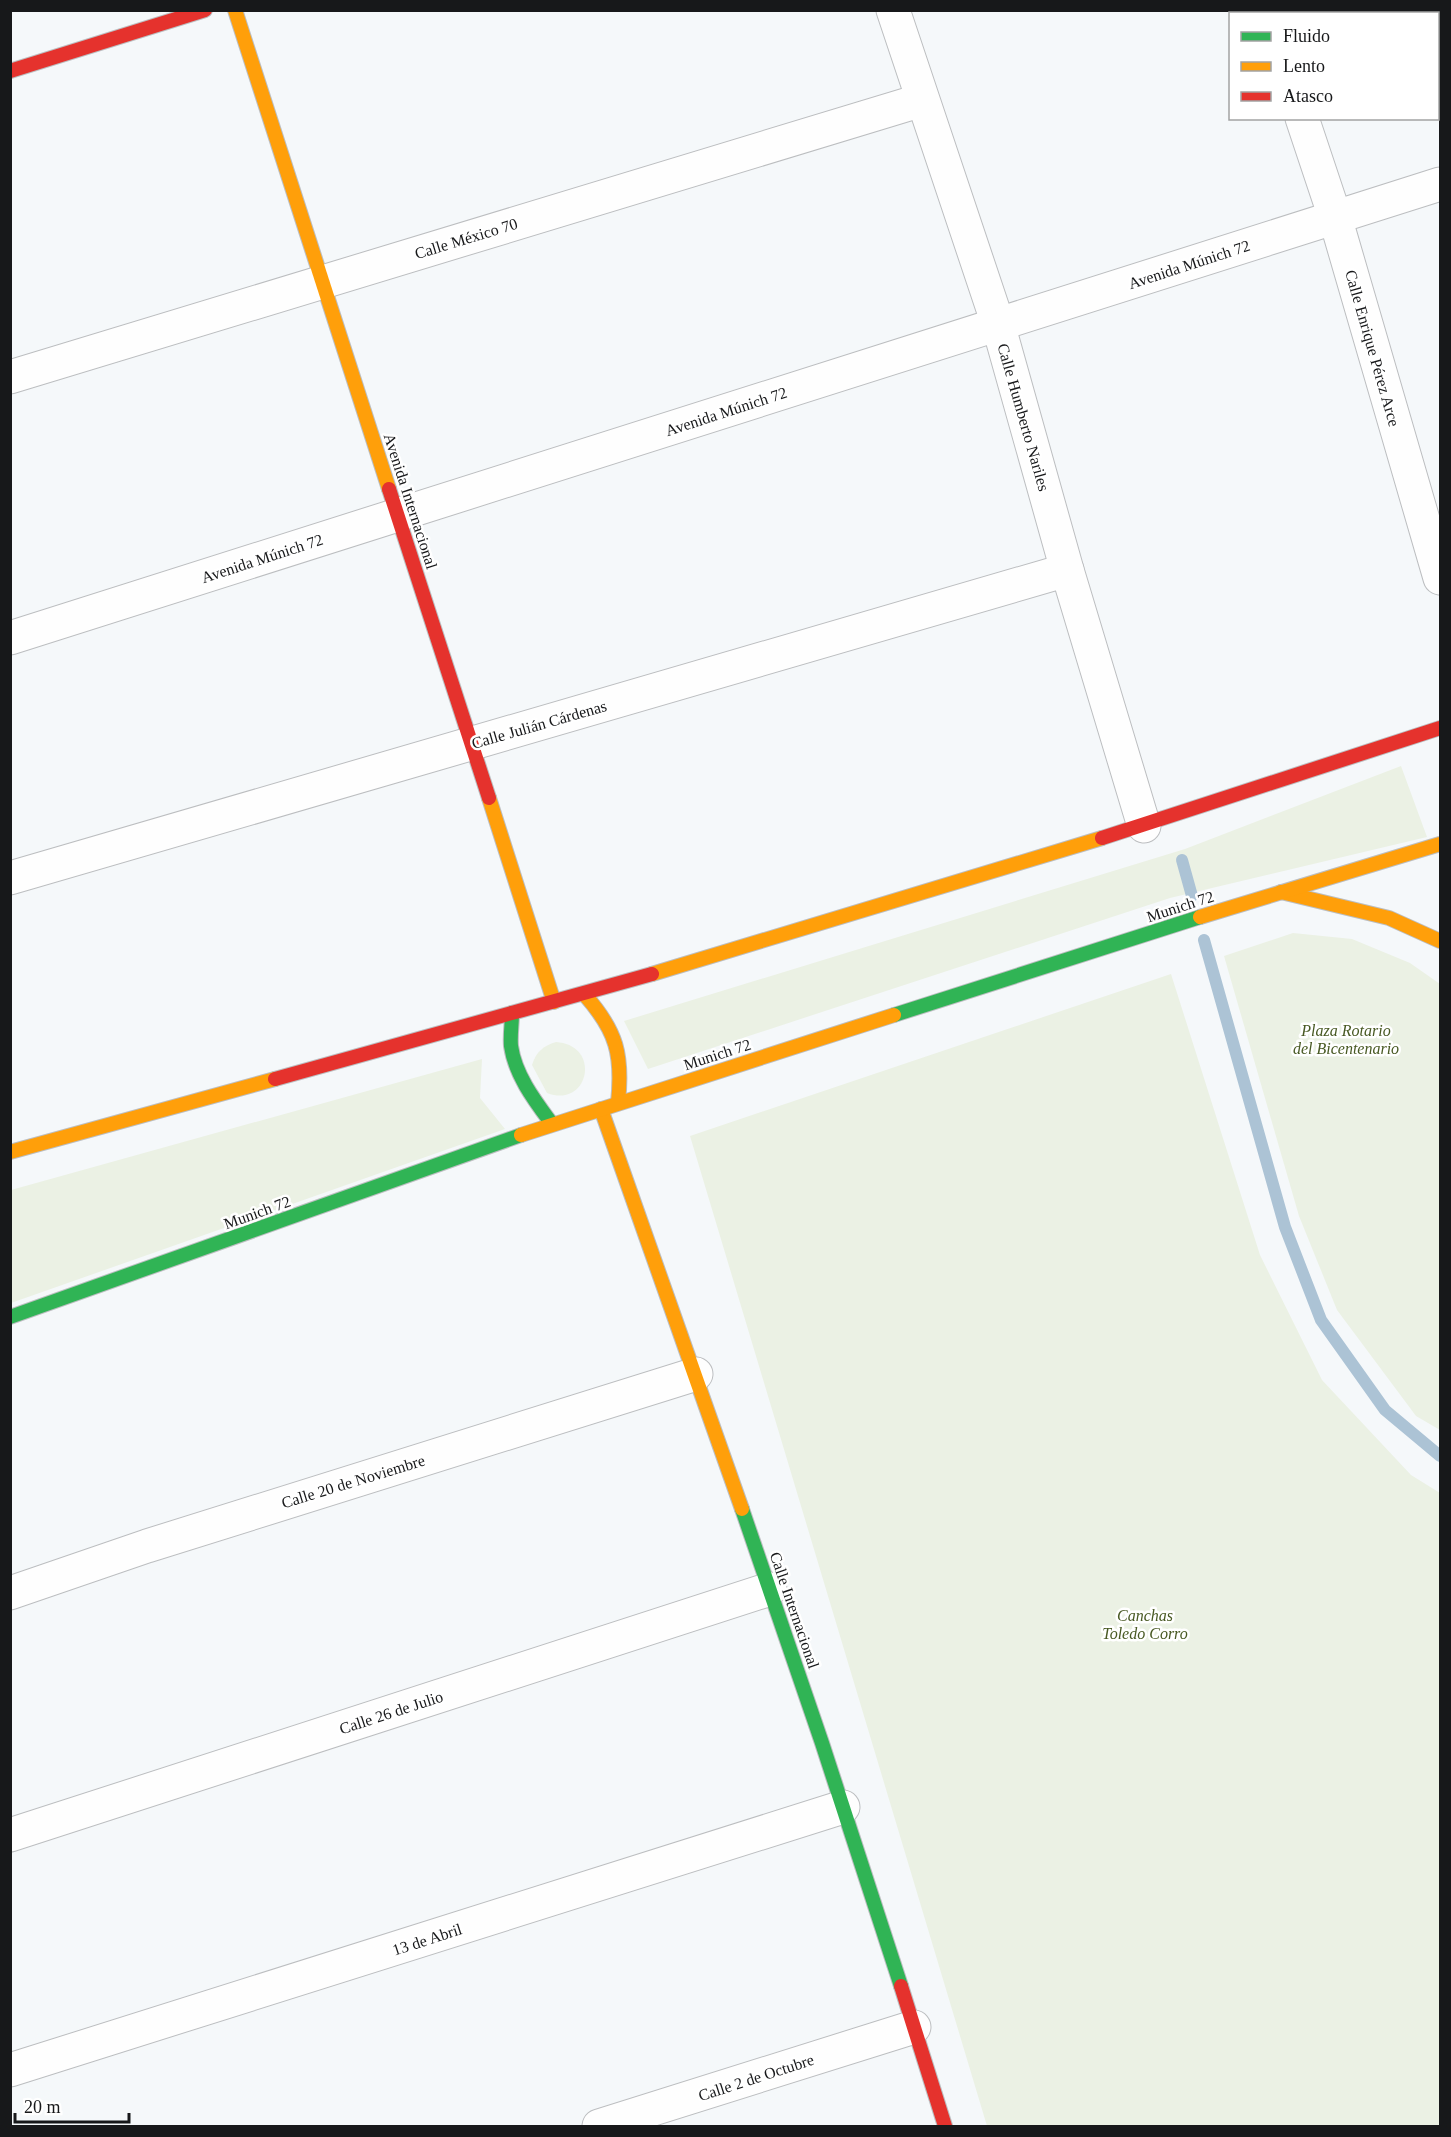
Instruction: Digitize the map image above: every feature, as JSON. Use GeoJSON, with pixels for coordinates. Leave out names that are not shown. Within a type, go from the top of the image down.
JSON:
{"type":"FeatureCollection","features":[{"type":"Feature","properties":{"kind":"main road"},"geometry":{"type":"LineString","coordinates":[[10,71],[205,10]]}},
{"type":"Feature","properties":{"kind":"main road","name":"Avenida Internacional"},"geometry":{"type":"LineString","coordinates":[[235,10],[554,1002]]}},
{"type":"Feature","properties":{"kind":"main road"},"geometry":{"type":"LineString","coordinates":[[10,1152],[584,994],[1144,826],[1440,728]]}},
{"type":"Feature","properties":{"kind":"main road","name":"Munich 72"},"geometry":{"type":"LineString","coordinates":[[10,1317],[552,1124],[1280,892],[1440,844]]}},
{"type":"Feature","properties":{"kind":"main road"},"geometry":{"type":"LineString","coordinates":[[1280,892],[1389,918],[1440,941]]}},
{"type":"Feature","properties":{"kind":"main road"},"geometry":{"type":"LineString","coordinates":[[584,994],[601,1012],[616,1044],[621,1070],[618,1103]]}},
{"type":"Feature","properties":{"kind":"main road"},"geometry":{"type":"LineString","coordinates":[[512,1013],[511,1046],[519,1071],[533,1098],[552,1124]]}},
{"type":"Feature","properties":{"kind":"main road","name":"Calle Internacional"},"geometry":{"type":"LineString","coordinates":[[601,1109],[770,1589],[945,2127]]}},
{"type":"Feature","properties":{"kind":"street","name":"Calle Humberto Nariles"},"geometry":{"type":"LineString","coordinates":[[893,10],[998,324],[1067,570],[1144,826]]}},
{"type":"Feature","properties":{"kind":"street","name":"Calle México 70"},"geometry":{"type":"LineString","coordinates":[[10,377],[922,100]]}},
{"type":"Feature","properties":{"kind":"street","name":"Calle Enrique Pérez Arce"},"geometry":{"type":"LineString","coordinates":[[1303,120],[1335,218],[1440,579]]}},
{"type":"Feature","properties":{"kind":"street","name":"Avenida Múnich 72"},"geometry":{"type":"LineString","coordinates":[[10,638],[1440,184]]}},
{"type":"Feature","properties":{"kind":"street","name":"Calle Julián Cárdenas"},"geometry":{"type":"LineString","coordinates":[[10,878],[1067,570]]}},
{"type":"Feature","properties":{"kind":"street","name":"Calle 20 de Noviembre"},"geometry":{"type":"LineString","coordinates":[[10,1593],[147,1546],[696,1374]]}},
{"type":"Feature","properties":{"kind":"street","name":"Calle 26 de Julio"},"geometry":{"type":"LineString","coordinates":[[10,1835],[770,1589]]}},
{"type":"Feature","properties":{"kind":"street","name":"13 de Abril"},"geometry":{"type":"LineString","coordinates":[[10,2070],[843,1808]]}},
{"type":"Feature","properties":{"kind":"street","name":"Calle 2 de Octubre"},"geometry":{"type":"LineString","coordinates":[[599,2127],[914,2027]]}},
{"type":"Feature","properties":{"kind":"green space"},"geometry":{"type":"Polygon","coordinates":[[[1401,766],[1427,837],[1170,898],[648,1069],[624,1021],[1185,849],[1401,766]]]}},
{"type":"Feature","properties":{"kind":"green space","name":"Plaza Rotario del Bicentenario"},"geometry":{"type":"Polygon","coordinates":[[[1293,933],[1352,939],[1410,963],[1440,984],[1440,1430],[1416,1416],[1337,1310],[1299,1216],[1224,956],[1293,933]]]}},
{"type":"Feature","properties":{"kind":"green space","name":"Canchas Toledo Corro"},"geometry":{"type":"Polygon","coordinates":[[[1171,974],[1260,1255],[1322,1380],[1411,1475],[1440,1493],[1440,2126],[987,2126],[690,1136],[1171,974]]]}},
{"type":"Feature","properties":{"kind":"green space"},"geometry":{"type":"Polygon","coordinates":[[[556,1042],[571,1046],[580,1053],[584,1064],[584,1075],[580,1085],[573,1092],[561,1096],[547,1093],[532,1065],[541,1050],[556,1042]]]}},
{"type":"Feature","properties":{"kind":"green space"},"geometry":{"type":"Polygon","coordinates":[[[482,1059],[480,1098],[505,1129],[11,1303],[11,1190],[482,1059]]]}},
{"type":"Feature","properties":{"kind":"waterway"},"geometry":{"type":"LineString","coordinates":[[1182,860],[1192,896]]}},
{"type":"Feature","properties":{"kind":"waterway"},"geometry":{"type":"LineString","coordinates":[[1204,940],[1285,1227],[1321,1320],[1385,1410],[1440,1456]]}},
{"type":"Feature","properties":{"kind":"traffic: fast"},"geometry":{"type":"LineString","coordinates":[[894,1015],[1200,917]]}},
{"type":"Feature","properties":{"kind":"traffic: fast"},"geometry":{"type":"LineString","coordinates":[[512,1013],[513,1057],[527,1087],[552,1124]]}},
{"type":"Feature","properties":{"kind":"traffic: fast"},"geometry":{"type":"LineString","coordinates":[[10,1317],[521,1135]]}},
{"type":"Feature","properties":{"kind":"traffic: fast"},"geometry":{"type":"LineString","coordinates":[[742,1509],[822,1743],[901,1986]]}},
{"type":"Feature","properties":{"kind":"traffic: slow"},"geometry":{"type":"LineString","coordinates":[[235,10],[389,489]]}},
{"type":"Feature","properties":{"kind":"traffic: slow"},"geometry":{"type":"LineString","coordinates":[[489,798],[554,1002]]}},
{"type":"Feature","properties":{"kind":"traffic: slow"},"geometry":{"type":"LineString","coordinates":[[652,974],[1102,838]]}},
{"type":"Feature","properties":{"kind":"traffic: slow"},"geometry":{"type":"LineString","coordinates":[[1200,917],[1440,844]]}},
{"type":"Feature","properties":{"kind":"traffic: slow"},"geometry":{"type":"LineString","coordinates":[[1281,892],[1389,918],[1440,941]]}},
{"type":"Feature","properties":{"kind":"traffic: slow"},"geometry":{"type":"LineString","coordinates":[[584,994],[604,1020],[615,1044],[619,1071],[618,1103]]}},
{"type":"Feature","properties":{"kind":"traffic: slow"},"geometry":{"type":"LineString","coordinates":[[521,1135],[894,1015]]}},
{"type":"Feature","properties":{"kind":"traffic: slow"},"geometry":{"type":"LineString","coordinates":[[10,1152],[275,1079]]}},
{"type":"Feature","properties":{"kind":"traffic: slow"},"geometry":{"type":"LineString","coordinates":[[601,1109],[742,1509]]}},
{"type":"Feature","properties":{"kind":"traffic: jam"},"geometry":{"type":"LineString","coordinates":[[10,71],[205,10]]}},
{"type":"Feature","properties":{"kind":"traffic: jam"},"geometry":{"type":"LineString","coordinates":[[389,489],[489,798]]}},
{"type":"Feature","properties":{"kind":"traffic: jam"},"geometry":{"type":"LineString","coordinates":[[1102,838],[1440,728]]}},
{"type":"Feature","properties":{"kind":"traffic: jam"},"geometry":{"type":"LineString","coordinates":[[275,1079],[652,974]]}},
{"type":"Feature","properties":{"kind":"traffic: jam"},"geometry":{"type":"LineString","coordinates":[[901,1986],[945,2126]]}}]}
